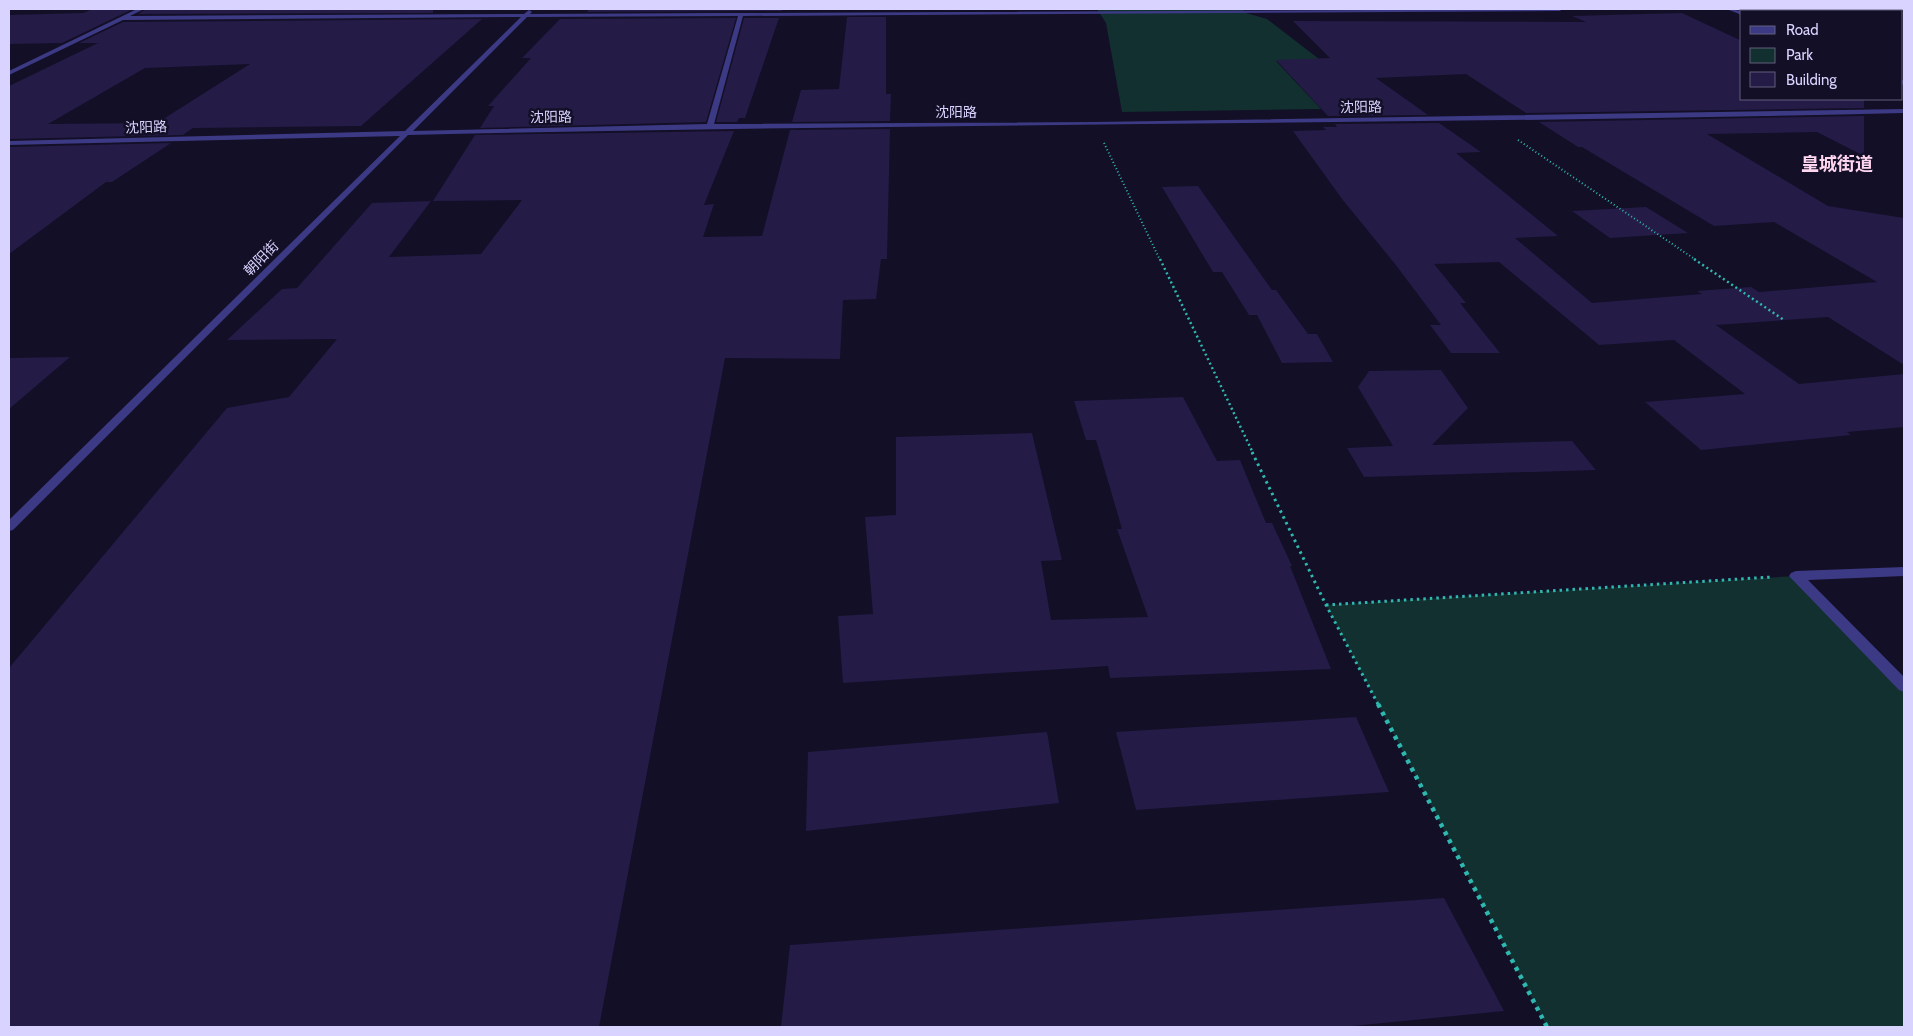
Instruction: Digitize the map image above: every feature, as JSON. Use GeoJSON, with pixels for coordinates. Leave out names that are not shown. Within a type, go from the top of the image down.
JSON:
{"type":"FeatureCollection","features":[{"type":"Feature","properties":{"kind":"street"},"geometry":{"type":"LineString","coordinates":[[9,73],[141,9]]}},
{"type":"Feature","properties":{"kind":"street"},"geometry":{"type":"LineString","coordinates":[[121,18],[529,12],[741,14],[1560,9]]}},
{"type":"Feature","properties":{"kind":"street","name":"朝阳街"},"geometry":{"type":"LineString","coordinates":[[9,528],[529,12]]}},
{"type":"Feature","properties":{"kind":"street"},"geometry":{"type":"LineString","coordinates":[[710,126],[741,14]]}},
{"type":"Feature","properties":{"kind":"street","name":"沈阳路"},"geometry":{"type":"LineString","coordinates":[[9,143],[710,126],[1095,124],[1904,111]]}},
{"type":"Feature","properties":{"kind":"street"},"geometry":{"type":"LineString","coordinates":[[1796,576],[1904,571]]}},
{"type":"Feature","properties":{"kind":"street"},"geometry":{"type":"LineString","coordinates":[[1796,576],[1904,686]]}},
{"type":"Feature","properties":{"kind":"path"},"geometry":{"type":"LineString","coordinates":[[1485,117],[1784,320]]}},
{"type":"Feature","properties":{"kind":"path"},"geometry":{"type":"LineString","coordinates":[[1095,124],[1326,605],[1546,1027]]}},
{"type":"Feature","properties":{"kind":"path"},"geometry":{"type":"LineString","coordinates":[[1326,605],[1796,576]]}},
{"type":"Feature","properties":{"kind":"green space"},"geometry":{"type":"Polygon","coordinates":[[[1097,9],[1242,9],[1246,13],[1267,19],[1319,59],[1276,61],[1321,109],[1122,112],[1106,23],[1097,9]]]}},
{"type":"Feature","properties":{"kind":"green space"},"geometry":{"type":"Polygon","coordinates":[[[1796,576],[1904,686],[1904,1027],[1547,1027],[1326,605],[1796,576]]]}},
{"type":"Feature","properties":{"kind":"building"},"geometry":{"type":"Polygon","coordinates":[[[93,9],[133,9],[62,43],[9,44],[9,15],[83,13],[93,9]]]}},
{"type":"Feature","properties":{"kind":"building"},"geometry":{"type":"Polygon","coordinates":[[[146,9],[433,9],[433,13],[138,14],[146,9]]]}},
{"type":"Feature","properties":{"kind":"building"},"geometry":{"type":"Polygon","coordinates":[[[589,9],[782,9],[782,11],[587,12],[589,9]]]}},
{"type":"Feature","properties":{"kind":"building"},"geometry":{"type":"Polygon","coordinates":[[[1682,13],[1740,40],[1740,100],[1864,100],[1864,108],[1526,113],[1466,74],[1376,78],[1428,115],[1328,116],[1276,60],[1330,58],[1293,21],[1586,22],[1572,16],[1682,13]]]}},
{"type":"Feature","properties":{"kind":"building"},"geometry":{"type":"Polygon","coordinates":[[[847,17],[886,17],[886,94],[891,94],[890,121],[792,122],[801,90],[839,89],[847,17]]]}},
{"type":"Feature","properties":{"kind":"building"},"geometry":{"type":"Polygon","coordinates":[[[736,18],[706,122],[480,128],[494,106],[488,106],[531,58],[522,58],[560,19],[736,18]]]}},
{"type":"Feature","properties":{"kind":"building"},"geometry":{"type":"Polygon","coordinates":[[[744,18],[779,18],[745,118],[739,118],[737,122],[716,122],[744,18]]]}},
{"type":"Feature","properties":{"kind":"building"},"geometry":{"type":"Polygon","coordinates":[[[482,19],[361,126],[193,128],[183,135],[9,139],[9,86],[98,43],[79,43],[123,22],[482,19]],[[250,64],[145,68],[48,124],[157,123],[250,64]]]}},
{"type":"Feature","properties":{"kind":"building"},"geometry":{"type":"Polygon","coordinates":[[[1864,116],[1864,156],[1817,132],[1707,134],[1828,206],[1904,218],[1904,365],[1828,317],[1716,325],[1799,384],[1904,374],[1904,427],[1847,432],[1851,435],[1701,450],[1645,402],[1745,394],[1674,340],[1599,345],[1499,262],[1434,264],[1466,303],[1460,303],[1500,353],[1451,353],[1430,325],[1441,325],[1395,264],[1342,199],[1293,131],[1326,130],[1323,127],[1337,127],[1335,124],[1439,123],[1481,152],[1456,153],[1558,236],[1515,238],[1592,303],[1702,294],[1697,291],[1751,287],[1759,292],[1877,282],[1774,222],[1714,226],[1582,147],[1578,147],[1539,122],[1864,116]]]}},
{"type":"Feature","properties":{"kind":"building"},"geometry":{"type":"Polygon","coordinates":[[[890,129],[887,259],[881,259],[876,299],[843,300],[840,359],[725,358],[599,1027],[9,1027],[9,668],[227,408],[289,397],[337,339],[227,340],[282,289],[297,288],[372,203],[431,201],[389,257],[481,254],[522,200],[433,201],[475,135],[734,131],[704,205],[714,204],[703,237],[762,236],[790,130],[890,129]]]}},
{"type":"Feature","properties":{"kind":"building"},"geometry":{"type":"Polygon","coordinates":[[[171,143],[112,182],[106,182],[9,254],[9,147],[171,143]]]}},
{"type":"Feature","properties":{"kind":"building"},"geometry":{"type":"Polygon","coordinates":[[[1198,186],[1272,290],[1276,290],[1308,334],[1317,334],[1333,362],[1282,363],[1257,315],[1249,315],[1222,272],[1213,272],[1162,187],[1198,186]]]}},
{"type":"Feature","properties":{"kind":"building"},"geometry":{"type":"Polygon","coordinates":[[[1646,207],[1688,233],[1610,238],[1572,211],[1646,207]]]}},
{"type":"Feature","properties":{"kind":"building"},"geometry":{"type":"Polygon","coordinates":[[[70,357],[9,409],[9,358],[70,357]]]}},
{"type":"Feature","properties":{"kind":"building"},"geometry":{"type":"Polygon","coordinates":[[[1441,370],[1468,408],[1432,445],[1572,441],[1596,470],[1364,477],[1347,448],[1393,446],[1358,387],[1369,371],[1441,370]]]}},
{"type":"Feature","properties":{"kind":"building"},"geometry":{"type":"Polygon","coordinates":[[[1183,397],[1217,461],[1240,460],[1266,523],[1272,523],[1292,566],[1290,566],[1331,669],[1110,678],[1108,666],[843,683],[838,616],[873,614],[865,517],[896,515],[896,437],[1032,433],[1062,560],[1041,561],[1051,620],[1148,617],[1117,529],[1122,529],[1096,440],[1086,440],[1074,401],[1183,397]]]}},
{"type":"Feature","properties":{"kind":"building"},"geometry":{"type":"Polygon","coordinates":[[[1356,717],[1389,792],[1136,810],[1116,732],[1356,717]]]}},
{"type":"Feature","properties":{"kind":"building"},"geometry":{"type":"Polygon","coordinates":[[[1047,732],[1059,803],[806,831],[808,752],[1047,732]]]}},
{"type":"Feature","properties":{"kind":"building"},"geometry":{"type":"Polygon","coordinates":[[[1444,898],[1504,1011],[1343,1027],[781,1027],[790,945],[1444,898]]]}},
{"type":"Feature","properties":{"kind":"district","name":"皇城街道"},"geometry":{"type":"Point","coordinates":[1837,164]}}]}
